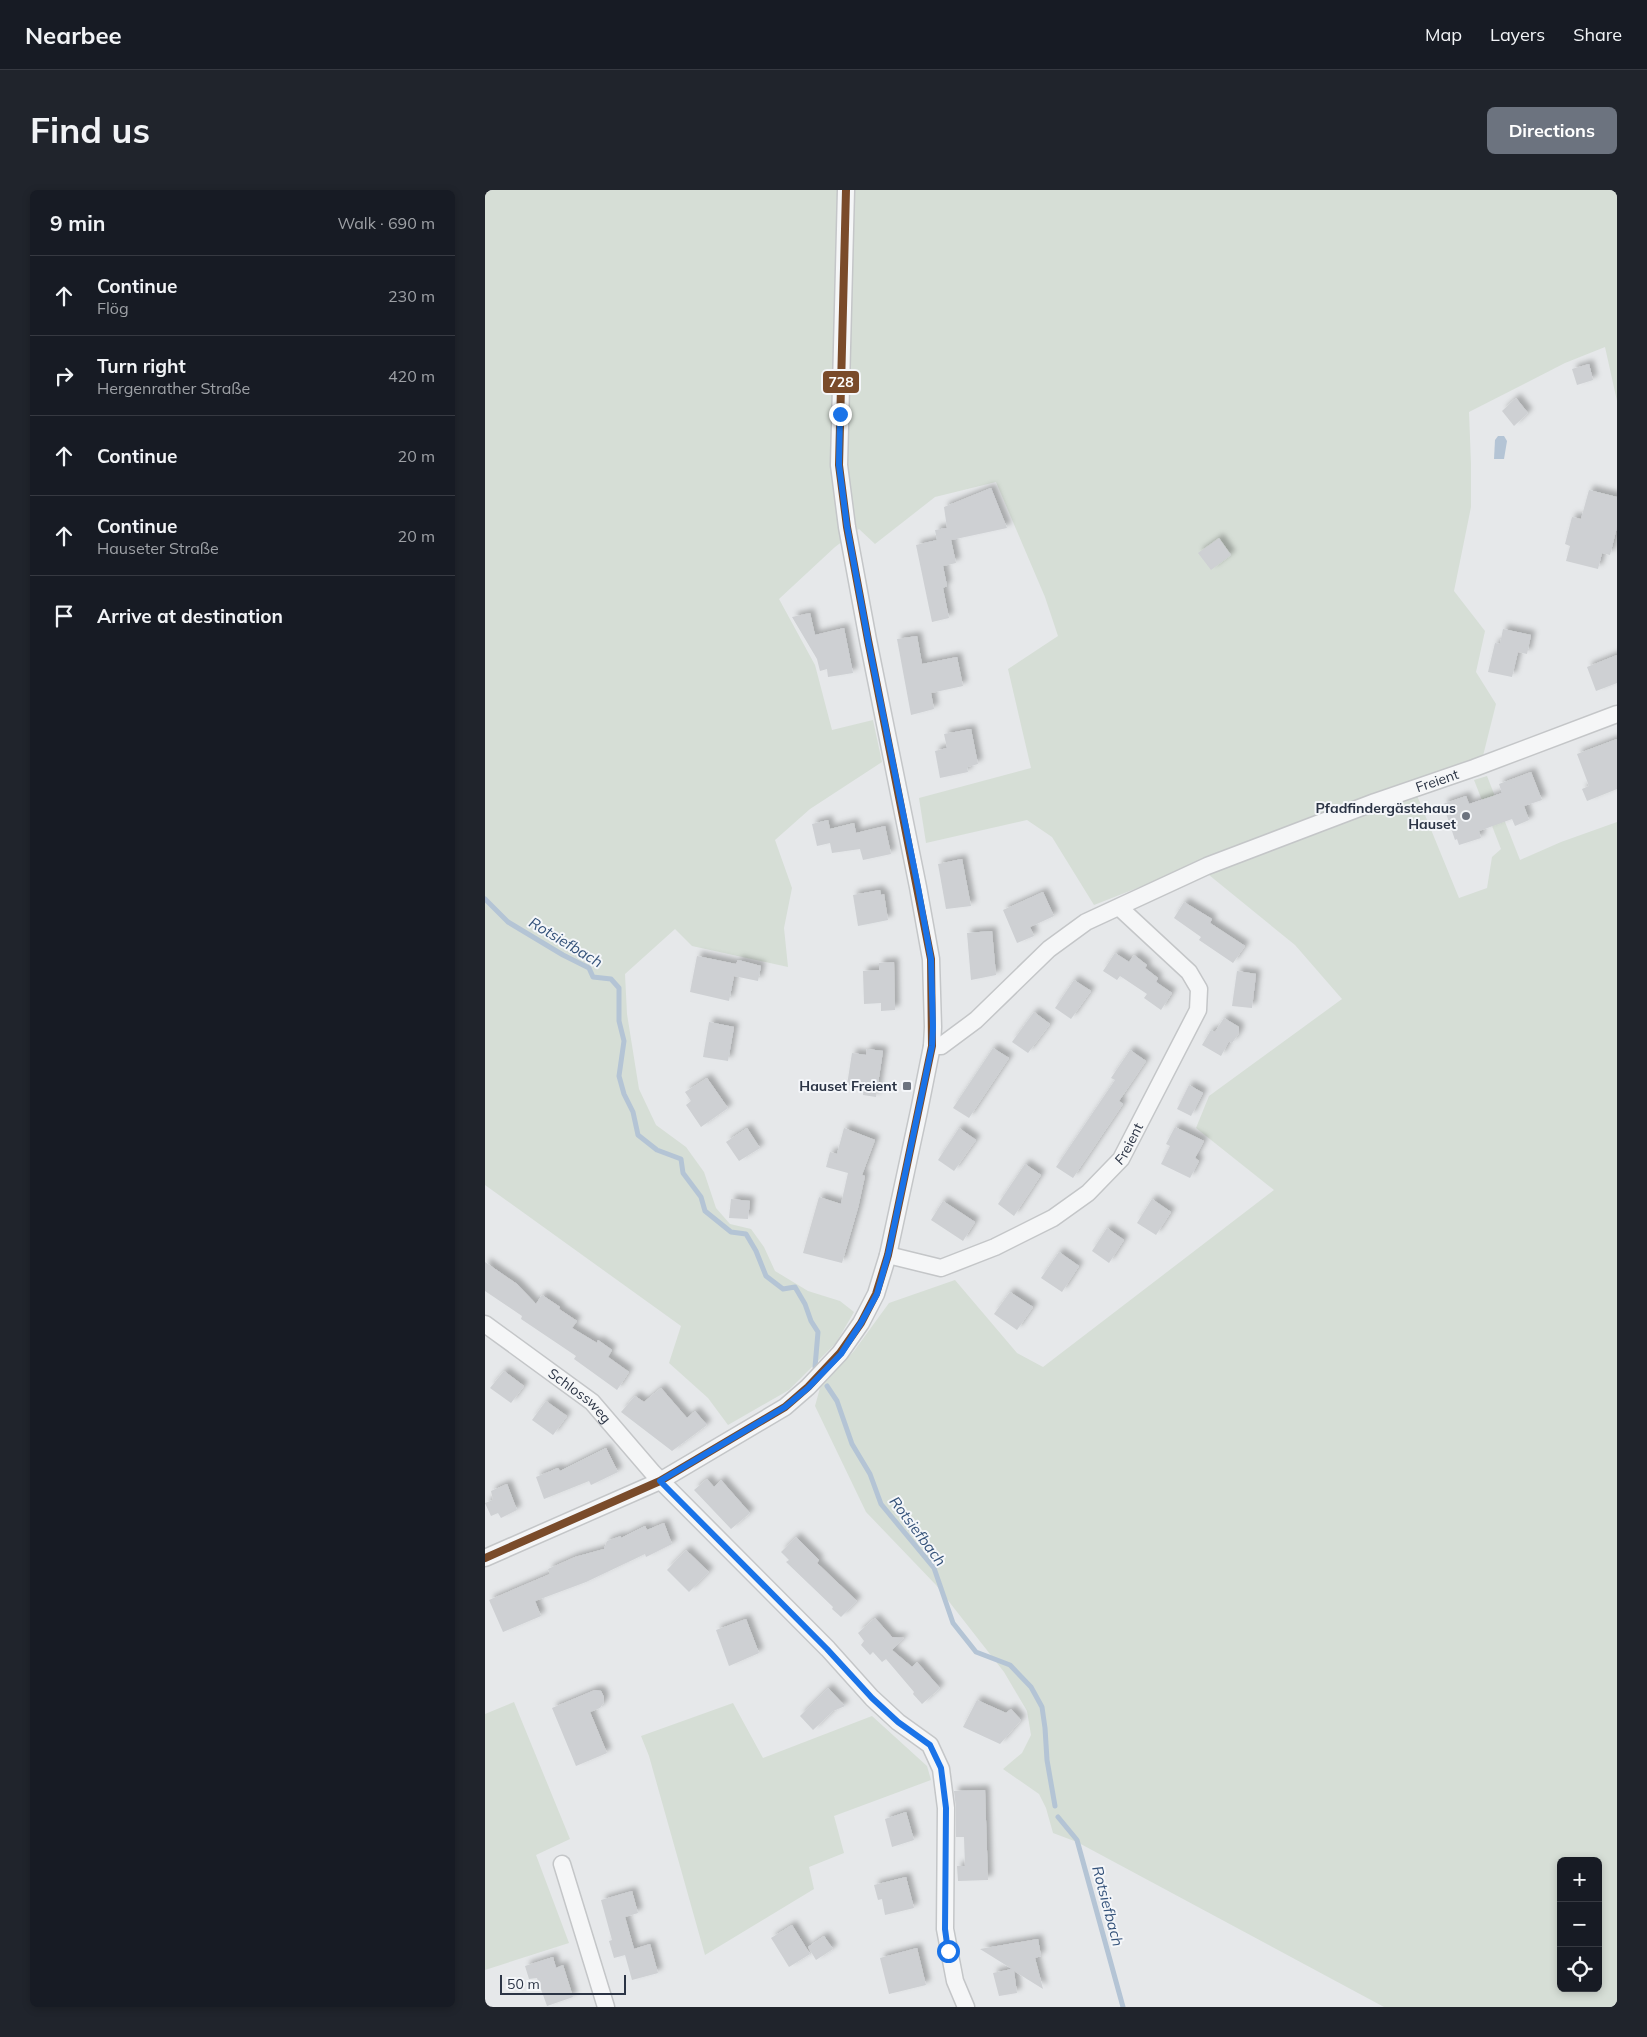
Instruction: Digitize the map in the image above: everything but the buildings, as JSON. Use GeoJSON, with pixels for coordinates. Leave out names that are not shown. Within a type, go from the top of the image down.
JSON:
{"type":"FeatureCollection","features":[{"type":"Feature","properties":{"kind":"street"},"geometry":{"type":"LineString","coordinates":[[485,1558],[660,1481],[785,1407],[808,1388],[841,1354],[877,1294],[888,1255],[932,1046],[931,959],[869,645],[847,526],[839,465],[846,190]]}},
{"type":"Feature","properties":{"kind":"street","name":"Freient"},"geometry":{"type":"LineString","coordinates":[[932,1046],[941,1046],[976,1020],[1049,949],[1086,922],[1120,908],[1207,866],[1375,802],[1483,765],[1617,714]]}},
{"type":"Feature","properties":{"kind":"street","name":"Freient"},"geometry":{"type":"LineString","coordinates":[[888,1255],[941,1268],[995,1247],[1053,1218],[1088,1193],[1121,1158],[1198,1010],[1199,989],[1189,972],[1120,908]]}},
{"type":"Feature","properties":{"kind":"street","name":"Schlossweg"},"geometry":{"type":"LineString","coordinates":[[485,1324],[592,1402],[660,1481],[827,1649],[872,1698],[898,1722],[930,1745],[941,1768],[946,1808],[945,1929],[955,1981],[966,2007]]}},
{"type":"Feature","properties":{"kind":"street"},"geometry":{"type":"LineString","coordinates":[[562,1864],[606,2007]]}},
{"type":"Feature","properties":{"kind":"shaded area"},"geometry":{"type":"Polygon","coordinates":[[[485,190],[1617,190],[1617,401],[1605,347],[1565,363],[1469,412],[1471,507],[1454,591],[1485,631],[1476,672],[1496,704],[1482,760],[1196,865],[1094,905],[1052,837],[1027,820],[926,843],[919,798],[1031,768],[1008,669],[1058,636],[1045,597],[996,482],[935,497],[875,544],[859,529],[835,547],[779,599],[815,665],[832,730],[873,720],[882,762],[810,809],[775,840],[792,888],[784,928],[788,967],[692,946],[675,929],[625,974],[627,1014],[639,1089],[656,1125],[686,1147],[704,1172],[716,1208],[730,1224],[751,1229],[764,1247],[775,1271],[808,1291],[840,1301],[854,1312],[836,1343],[789,1390],[728,1425],[708,1398],[669,1363],[681,1326],[485,1185],[485,190]]]}},
{"type":"Feature","properties":{"kind":"shaded area"},"geometry":{"type":"Polygon","coordinates":[[[1487,776],[1520,860],[1561,842],[1617,822],[1617,2007],[1384,2007],[1077,1842],[1053,1833],[1046,1808],[1039,1794],[1003,1769],[1022,1753],[1031,1735],[1027,1711],[1004,1672],[936,1585],[866,1512],[815,1406],[820,1388],[854,1351],[889,1303],[955,1280],[1017,1353],[1043,1367],[1274,1190],[1196,1128],[1209,1096],[1342,999],[1295,945],[1209,875],[1416,793],[1459,898],[1487,888],[1492,857],[1501,849],[1474,780],[1487,776]]]}},
{"type":"Feature","properties":{"kind":"shaded area"},"geometry":{"type":"Polygon","coordinates":[[[514,1702],[570,1839],[536,1855],[569,1943],[485,1970],[485,1714],[514,1702]]]}},
{"type":"Feature","properties":{"kind":"shaded area"},"geometry":{"type":"Polygon","coordinates":[[[733,1703],[763,1758],[872,1716],[927,1766],[931,1780],[834,1816],[844,1853],[809,1867],[814,1889],[705,1955],[649,1756],[641,1736],[733,1703]]]}},
{"type":"Feature","properties":{"kind":"water"},"geometry":{"type":"Polygon","coordinates":[[[1498,436],[1504,436],[1507,441],[1504,459],[1494,459],[1495,440],[1498,436]]]}},
{"type":"Feature","properties":{"kind":"waterway","name":"Rotsiefbach"},"geometry":{"type":"LineString","coordinates":[[485,899],[508,922],[563,955],[589,968],[593,977],[611,979],[619,988],[619,1021],[624,1041],[619,1076],[624,1094],[633,1112],[638,1135],[657,1150],[681,1159],[683,1173],[701,1197],[705,1211],[731,1232],[746,1234],[756,1251],[766,1276],[783,1289],[795,1287],[818,1332],[815,1367]]}},
{"type":"Feature","properties":{"kind":"waterway","name":"Rotsiefbach"},"geometry":{"type":"LineString","coordinates":[[827,1386],[837,1401],[852,1444],[870,1474],[881,1504],[934,1568],[953,1623],[976,1652],[1010,1665],[1031,1687],[1042,1707],[1047,1760],[1055,1806]]}},
{"type":"Feature","properties":{"kind":"waterway","name":"Rotsiefbach"},"geometry":{"type":"LineString","coordinates":[[1058,1817],[1077,1840],[1123,2007]]}},
{"type":"Feature","properties":{"kind":"transit line","name":"728"},"geometry":{"type":"LineString","coordinates":[[485,1558],[660,1481],[785,1407],[808,1387],[840,1353],[861,1323],[876,1294],[888,1255],[932,1046],[931,959],[868,640],[847,527],[839,465],[846,190]]}},
{"type":"Feature","properties":{"kind":"place","name":"Pfadfindergästehaus Hauset"},"geometry":{"type":"Point","coordinates":[1466,816]}},
{"type":"Feature","properties":{"kind":"place","name":"Hauset Freient"},"geometry":{"type":"Point","coordinates":[907,1086]}},
{"type":"Feature","properties":{"kind":"route"},"geometry":{"type":"LineString","coordinates":[[840,414],[839,465],[847,526],[931,959],[932,1046],[888,1255],[877,1294],[861,1323],[841,1354],[808,1388],[785,1407],[660,1481],[827,1649],[872,1698],[898,1722],[930,1745],[941,1768],[946,1808],[945,1929],[948,1951]]}}]}
